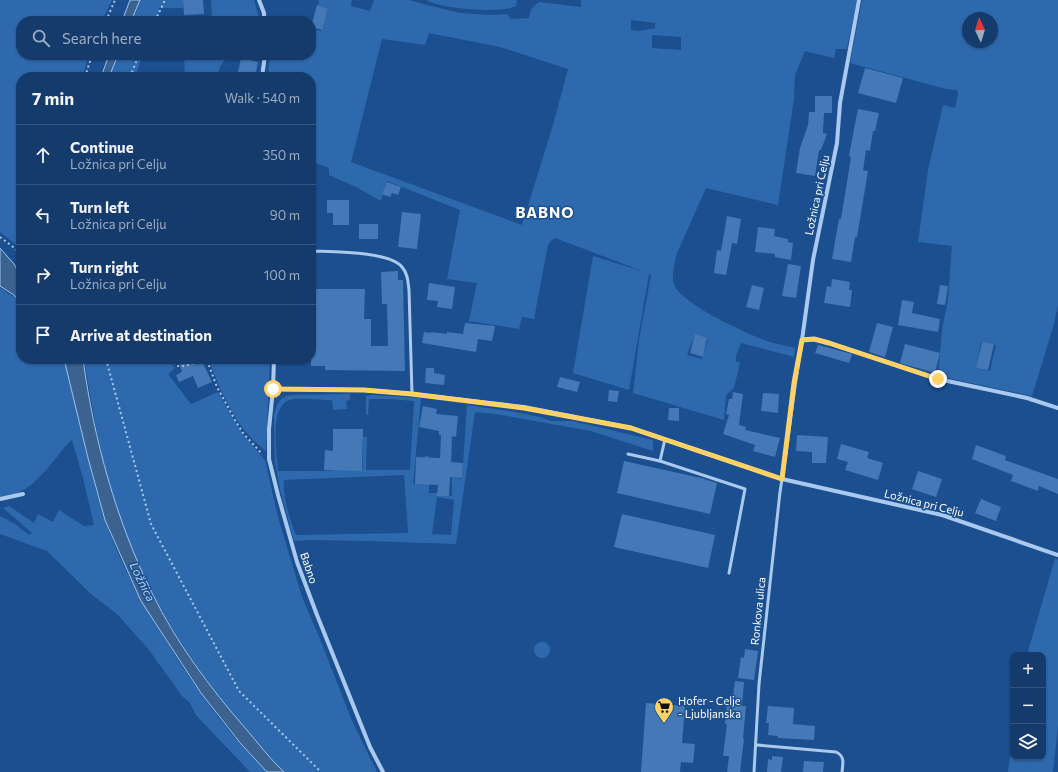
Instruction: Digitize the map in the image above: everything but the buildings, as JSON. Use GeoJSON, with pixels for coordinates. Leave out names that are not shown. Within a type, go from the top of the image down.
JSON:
{"type":"FeatureCollection","features":[{"type":"Feature","properties":{"kind":"street"},"geometry":{"type":"LineString","coordinates":[[259,0],[264,16]]}},
{"type":"Feature","properties":{"kind":"street","name":"Ložnica pri Celju"},"geometry":{"type":"LineString","coordinates":[[782,479],[794,383],[802,340],[813,260],[837,143],[840,103],[859,0]]}},
{"type":"Feature","properties":{"kind":"street"},"geometry":{"type":"LineString","coordinates":[[263,72],[264,60]]}},
{"type":"Feature","properties":{"kind":"street"},"geometry":{"type":"LineString","coordinates":[[802,340],[814,339],[938,379],[1027,398],[1058,408]]}},
{"type":"Feature","properties":{"kind":"street","name":"Babno"},"geometry":{"type":"LineString","coordinates":[[274,364],[269,459],[278,494],[299,569],[370,747],[383,772]]}},
{"type":"Feature","properties":{"kind":"street","name":"Ložnica pri Celju"},"geometry":{"type":"LineString","coordinates":[[273,389],[364,390],[412,394],[524,408],[631,428],[782,479],[942,515],[1058,555]]}},
{"type":"Feature","properties":{"kind":"street"},"geometry":{"type":"LineString","coordinates":[[0,499],[23,494]]}},
{"type":"Feature","properties":{"kind":"lane"},"geometry":{"type":"LineString","coordinates":[[316,251],[378,255],[401,265],[407,274],[409,290],[412,394]]}},
{"type":"Feature","properties":{"kind":"lane"},"geometry":{"type":"LineString","coordinates":[[660,461],[665,439]]}},
{"type":"Feature","properties":{"kind":"lane"},"geometry":{"type":"LineString","coordinates":[[628,454],[660,461],[745,489],[729,573]]}},
{"type":"Feature","properties":{"kind":"lane","name":"Ronkova ulica"},"geometry":{"type":"LineString","coordinates":[[754,772],[760,684],[782,479]]}},
{"type":"Feature","properties":{"kind":"lane"},"geometry":{"type":"LineString","coordinates":[[757,745],[836,752],[841,754],[843,758],[842,772]]}},
{"type":"Feature","properties":{"kind":"path"},"geometry":{"type":"LineString","coordinates":[[108,16],[115,0]]}},
{"type":"Feature","properties":{"kind":"path"},"geometry":{"type":"LineString","coordinates":[[157,16],[165,0]]}},
{"type":"Feature","properties":{"kind":"path"},"geometry":{"type":"LineString","coordinates":[[87,72],[90,60]]}},
{"type":"Feature","properties":{"kind":"path"},"geometry":{"type":"LineString","coordinates":[[132,72],[137,60]]}},
{"type":"Feature","properties":{"kind":"path"},"geometry":{"type":"LineString","coordinates":[[0,236],[16,249]]}},
{"type":"Feature","properties":{"kind":"path"},"geometry":{"type":"LineString","coordinates":[[107,364],[151,524],[239,691],[321,772]]}},
{"type":"Feature","properties":{"kind":"path"},"geometry":{"type":"LineString","coordinates":[[175,364],[177,366],[185,366],[191,364]]}},
{"type":"Feature","properties":{"kind":"path"},"geometry":{"type":"LineString","coordinates":[[208,364],[217,387],[239,427],[262,454],[269,459]]}},
{"type":"Feature","properties":{"kind":"shaded area"},"geometry":{"type":"Polygon","coordinates":[[[0,0],[112,0],[104,16],[16,16],[16,60],[87,60],[84,72],[16,72],[16,245],[0,232],[0,0]]]}},
{"type":"Feature","properties":{"kind":"shaded area"},"geometry":{"type":"Polygon","coordinates":[[[139,0],[183,0],[183,8],[159,8],[159,16],[133,16],[139,0]]]}},
{"type":"Feature","properties":{"kind":"shaded area"},"geometry":{"type":"Polygon","coordinates":[[[211,0],[254,0],[259,16],[212,16],[211,0]]]}},
{"type":"Feature","properties":{"kind":"shaded area"},"geometry":{"type":"Polygon","coordinates":[[[319,0],[352,0],[351,6],[370,11],[374,0],[409,0],[460,13],[491,15],[507,14],[511,19],[529,18],[531,9],[539,2],[581,7],[581,0],[857,0],[847,49],[836,49],[834,58],[805,51],[795,75],[794,99],[778,205],[706,188],[677,253],[674,268],[674,284],[687,299],[712,315],[750,334],[768,341],[795,348],[794,357],[741,343],[736,356],[736,361],[740,363],[734,388],[726,395],[724,420],[633,393],[639,340],[651,275],[649,274],[629,390],[573,373],[593,256],[645,272],[555,238],[548,245],[534,319],[522,317],[519,329],[469,321],[477,283],[447,279],[460,210],[387,181],[381,201],[356,187],[329,175],[329,168],[316,163],[316,72],[268,72],[270,60],[316,60],[316,30],[321,31],[328,10],[318,8],[319,0]],[[631,20],[631,30],[640,31],[655,28],[655,23],[631,20]],[[429,33],[425,45],[382,39],[351,162],[522,225],[553,125],[568,69],[500,47],[429,33]],[[652,35],[652,48],[681,50],[681,37],[652,35]],[[695,335],[687,355],[702,359],[708,340],[695,335]]]}},
{"type":"Feature","properties":{"kind":"shaded area"},"geometry":{"type":"Polygon","coordinates":[[[426,0],[517,0],[516,6],[497,10],[485,10],[445,6],[426,0]]]}},
{"type":"Feature","properties":{"kind":"shaded area"},"geometry":{"type":"Polygon","coordinates":[[[862,0],[1058,0],[1058,305],[1054,324],[1032,396],[938,376],[942,330],[948,299],[952,246],[918,242],[928,170],[943,105],[955,108],[958,94],[957,90],[946,89],[850,63],[862,0]],[[981,342],[976,368],[990,371],[996,345],[981,342]]]}},
{"type":"Feature","properties":{"kind":"shaded area"},"geometry":{"type":"Polygon","coordinates":[[[115,60],[141,60],[137,72],[111,72],[115,60]]]}},
{"type":"Feature","properties":{"kind":"shaded area"},"geometry":{"type":"Polygon","coordinates":[[[184,60],[225,60],[218,72],[185,72],[184,60]]]}},
{"type":"Feature","properties":{"kind":"shaded area"},"geometry":{"type":"Polygon","coordinates":[[[0,288],[13,296],[16,296],[16,364],[66,364],[105,520],[123,565],[138,594],[154,622],[209,705],[240,744],[267,772],[250,772],[196,715],[190,703],[182,696],[149,650],[117,614],[92,595],[47,551],[0,534],[0,516],[15,524],[29,535],[32,533],[3,508],[9,506],[34,523],[38,514],[53,522],[59,510],[84,526],[94,525],[72,440],[33,484],[11,496],[0,499],[0,288]]]}},
{"type":"Feature","properties":{"kind":"shaded area"},"geometry":{"type":"Polygon","coordinates":[[[85,364],[172,364],[175,368],[168,374],[191,404],[218,392],[242,433],[265,460],[278,517],[302,597],[353,723],[377,772],[284,772],[224,702],[184,647],[150,589],[136,559],[112,495],[96,427],[85,364]]]}},
{"type":"Feature","properties":{"kind":"shaded area"},"geometry":{"type":"Polygon","coordinates":[[[210,364],[270,364],[266,451],[256,443],[239,422],[225,399],[210,364]]]}},
{"type":"Feature","properties":{"kind":"shaded area"},"geometry":{"type":"Polygon","coordinates":[[[350,394],[350,400],[346,401],[347,409],[333,410],[332,400],[292,399],[283,405],[276,421],[278,471],[324,471],[363,468],[363,437],[367,437],[366,470],[410,470],[414,401],[369,399],[368,415],[366,414],[366,396],[373,395],[421,398],[413,484],[423,484],[425,456],[429,456],[429,493],[438,493],[439,495],[452,496],[452,477],[462,479],[467,405],[515,412],[540,417],[551,421],[572,421],[653,440],[653,451],[591,431],[496,414],[475,412],[456,544],[367,541],[294,541],[280,489],[275,462],[274,431],[274,414],[277,405],[281,399],[292,395],[350,394]],[[404,475],[284,480],[285,500],[296,535],[408,533],[404,475]],[[437,497],[432,534],[451,535],[454,500],[437,497]]]}},
{"type":"Feature","properties":{"kind":"shaded area"},"geometry":{"type":"Polygon","coordinates":[[[1055,558],[1058,560],[1058,726],[1053,772],[1008,772],[1010,758],[1010,760],[1046,760],[1046,652],[1028,652],[1055,558]]]}},
{"type":"Feature","properties":{"kind":"shaded area"},"geometry":{"type":"Polygon","coordinates":[[[539,642],[545,642],[550,647],[548,656],[545,658],[539,658],[534,653],[534,647],[539,642]]]}},
{"type":"Feature","properties":{"kind":"water"},"geometry":{"type":"Polygon","coordinates":[[[130,0],[140,0],[133,16],[124,16],[130,0]]]}},
{"type":"Feature","properties":{"kind":"water"},"geometry":{"type":"Polygon","coordinates":[[[107,60],[116,60],[111,72],[103,72],[107,60]]]}},
{"type":"Feature","properties":{"kind":"water"},"geometry":{"type":"Polygon","coordinates":[[[0,248],[16,268],[16,297],[0,286],[0,248]]]}},
{"type":"Feature","properties":{"kind":"water","name":"Ložnica"},"geometry":{"type":"Polygon","coordinates":[[[65,364],[84,364],[93,419],[117,508],[139,565],[161,611],[194,664],[264,751],[284,772],[267,772],[241,744],[201,693],[141,601],[105,520],[65,364]]]}},
{"type":"Feature","properties":{"kind":"place","name":"Hofer - Celje - Ljubljanska"},"geometry":{"type":"Point","coordinates":[664,724]}},
{"type":"Feature","properties":{"kind":"district","name":"BABNO"},"geometry":{"type":"Point","coordinates":[545,213]}},
{"type":"Feature","properties":{"kind":"route"},"geometry":{"type":"LineString","coordinates":[[273,389],[364,390],[412,394],[524,408],[631,428],[782,479],[794,383],[802,340],[814,339],[829,343],[938,379]]}}]}
